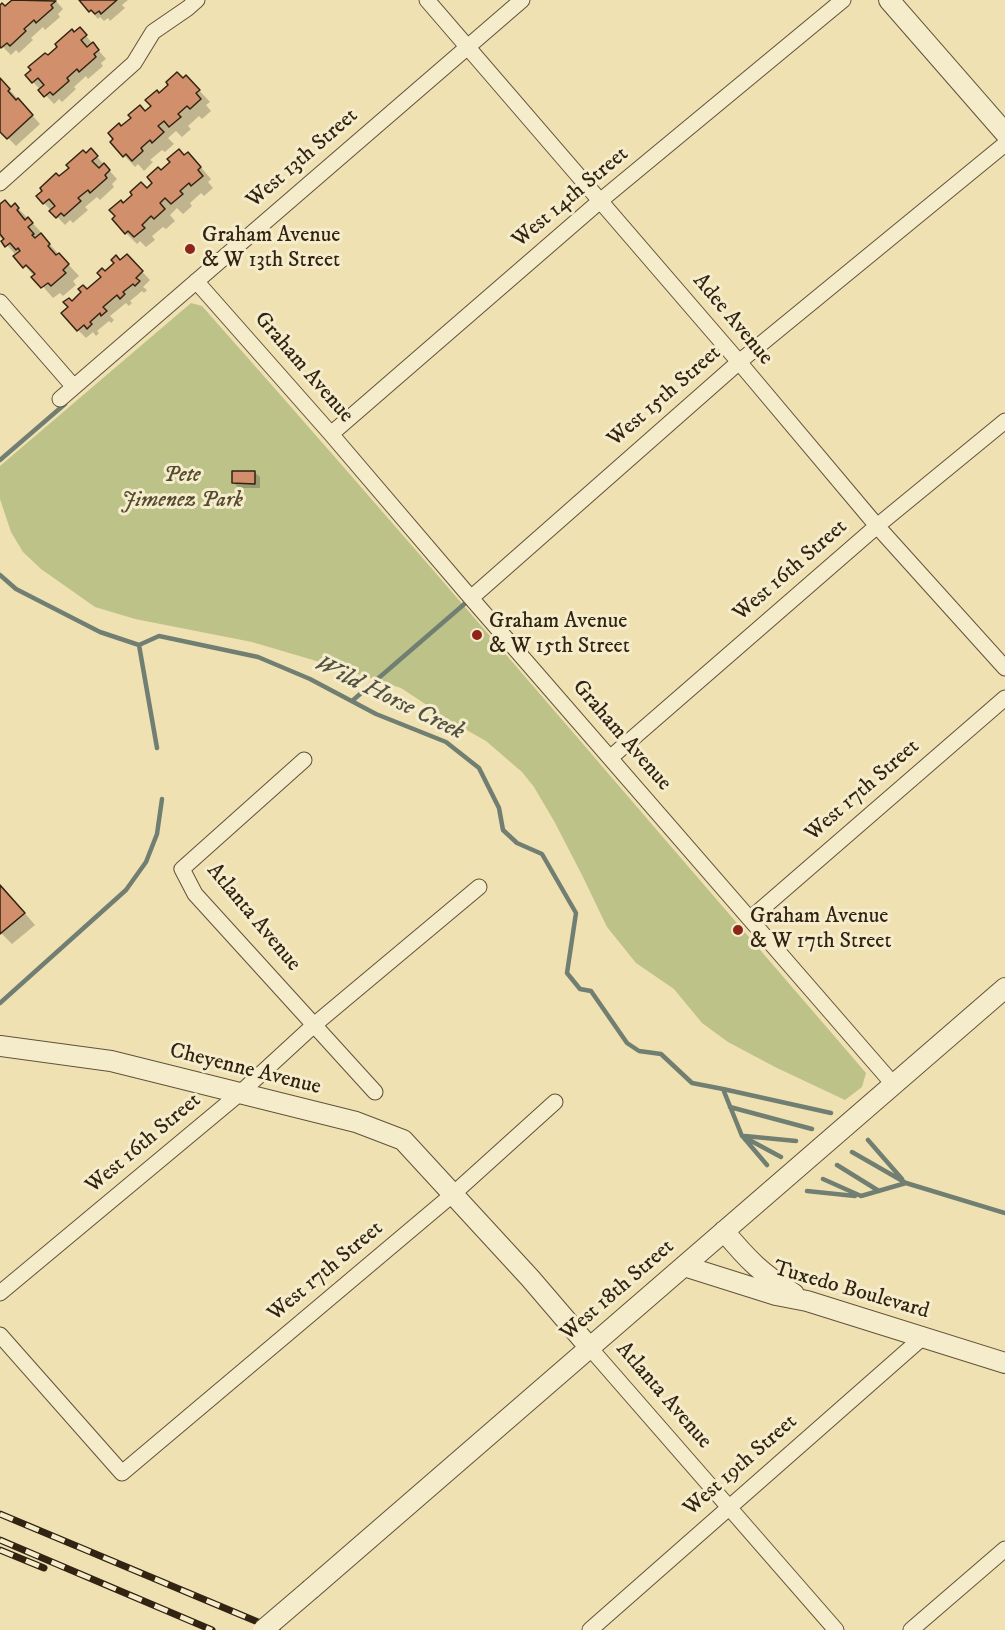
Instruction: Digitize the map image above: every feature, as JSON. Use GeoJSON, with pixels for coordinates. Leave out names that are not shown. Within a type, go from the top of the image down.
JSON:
{"type":"FeatureCollection","features":[{"type":"Feature","properties":{"kind":"street"},"geometry":{"type":"LineString","coordinates":[[0,183],[134,63],[153,32],[197,0]]}},
{"type":"Feature","properties":{"kind":"street","name":"Adee Avenue"},"geometry":{"type":"LineString","coordinates":[[427,0],[877,526],[1005,668]]}},
{"type":"Feature","properties":{"kind":"street","name":"West 13th Street"},"geometry":{"type":"LineString","coordinates":[[60,399],[522,0]]}},
{"type":"Feature","properties":{"kind":"street","name":"West 14th Street"},"geometry":{"type":"LineString","coordinates":[[331,434],[600,201],[843,0]]}},
{"type":"Feature","properties":{"kind":"street"},"geometry":{"type":"LineString","coordinates":[[889,0],[1005,133]]}},
{"type":"Feature","properties":{"kind":"street","name":"West 15th Street"},"geometry":{"type":"LineString","coordinates":[[471,598],[739,362],[1005,144]]}},
{"type":"Feature","properties":{"kind":"street","name":"Graham Avenue"},"geometry":{"type":"LineString","coordinates":[[196,281],[894,1085]]}},
{"type":"Feature","properties":{"kind":"street"},"geometry":{"type":"LineString","coordinates":[[0,302],[74,387]]}},
{"type":"Feature","properties":{"kind":"street","name":"West 16th Street"},"geometry":{"type":"LineString","coordinates":[[610,758],[877,526],[1005,421]]}},
{"type":"Feature","properties":{"kind":"street","name":"West 17th Street"},"geometry":{"type":"LineString","coordinates":[[750,919],[1005,698]]}},
{"type":"Feature","properties":{"kind":"street","name":"Atlanta Avenue"},"geometry":{"type":"LineString","coordinates":[[304,760],[182,869],[195,894],[375,1092]]}},
{"type":"Feature","properties":{"kind":"street","name":"West 16th Street"},"geometry":{"type":"LineString","coordinates":[[0,1293],[239,1094],[314,1025],[479,887]]}},
{"type":"Feature","properties":{"kind":"street","name":"West 18th Street"},"geometry":{"type":"LineString","coordinates":[[263,1630],[1005,988]]}},
{"type":"Feature","properties":{"kind":"street","name":"Cheyenne Avenue"},"geometry":{"type":"LineString","coordinates":[[0,1046],[111,1061],[356,1122],[403,1140],[452,1195]]}},
{"type":"Feature","properties":{"kind":"street","name":"West 17th Street"},"geometry":{"type":"LineString","coordinates":[[0,1335],[122,1473],[452,1195],[555,1102]]}},
{"type":"Feature","properties":{"kind":"street","name":"Atlanta Avenue"},"geometry":{"type":"LineString","coordinates":[[452,1195],[530,1278],[836,1630]]}},
{"type":"Feature","properties":{"kind":"street"},"geometry":{"type":"LineString","coordinates":[[724,1231],[763,1273],[807,1301]]}},
{"type":"Feature","properties":{"kind":"street","name":"Tuxedo Boulevard"},"geometry":{"type":"LineString","coordinates":[[684,1266],[776,1295],[807,1301],[1005,1363]]}},
{"type":"Feature","properties":{"kind":"street","name":"West 19th Street"},"geometry":{"type":"LineString","coordinates":[[590,1630],[923,1337]]}},
{"type":"Feature","properties":{"kind":"street"},"geometry":{"type":"LineString","coordinates":[[911,1630],[1005,1550]]}},
{"type":"Feature","properties":{"kind":"green space","name":"Pete Jimenez Park"},"geometry":{"type":"Polygon","coordinates":[[[191,303],[202,306],[279,393],[866,1073],[862,1087],[845,1100],[728,1042],[702,1023],[674,989],[636,963],[607,927],[554,821],[534,787],[522,772],[486,741],[401,688],[252,642],[135,619],[95,607],[41,569],[23,552],[11,532],[0,499],[0,466],[191,303]]]}},
{"type":"Feature","properties":{"kind":"building"},"geometry":{"type":"Polygon","coordinates":[[[12,0],[56,1],[51,5],[53,8],[36,23],[34,20],[10,46],[7,43],[1,48],[0,5],[2,3],[5,6],[12,0]]]}},
{"type":"Feature","properties":{"kind":"building"},"geometry":{"type":"Polygon","coordinates":[[[79,0],[117,0],[101,14],[99,11],[95,14],[91,10],[89,12],[79,0]]]}},
{"type":"Feature","properties":{"kind":"building"},"geometry":{"type":"Polygon","coordinates":[[[80,27],[87,35],[81,40],[87,47],[93,42],[99,50],[94,54],[96,57],[79,72],[77,69],[67,78],[69,81],[53,95],[50,92],[44,97],[38,90],[44,85],[38,78],[32,83],[25,75],[31,70],[28,67],[45,53],[48,55],[57,47],[55,44],[72,29],[74,32],[80,27]]]}},
{"type":"Feature","properties":{"kind":"building"},"geometry":{"type":"Polygon","coordinates":[[[177,72],[183,78],[186,75],[200,90],[196,93],[201,99],[190,109],[187,106],[178,114],[181,117],[169,127],[164,121],[158,126],[164,132],[152,143],[150,140],[141,148],[143,151],[132,161],[126,154],[123,157],[110,142],[113,139],[108,133],[119,123],[121,126],[131,118],[128,115],[140,105],[145,111],[151,106],[145,100],[157,90],[159,93],[168,85],[166,82],[177,72]]]}},
{"type":"Feature","properties":{"kind":"building"},"geometry":{"type":"Polygon","coordinates":[[[0,78],[16,100],[18,98],[33,115],[7,139],[0,132],[0,78]]]}},
{"type":"Feature","properties":{"kind":"building"},"geometry":{"type":"Polygon","coordinates":[[[91,148],[98,156],[92,161],[99,168],[104,163],[110,170],[105,175],[107,178],[90,193],[88,190],[78,198],[81,201],[64,216],[61,213],[56,218],[49,211],[55,206],[49,199],[43,204],[36,196],[42,191],[40,188],[56,173],[59,176],[69,168],[66,165],[83,150],[86,153],[91,148]]]}},
{"type":"Feature","properties":{"kind":"building"},"geometry":{"type":"Polygon","coordinates":[[[179,149],[184,155],[188,152],[201,167],[198,170],[203,176],[191,186],[189,183],[180,191],[183,194],[171,204],[165,198],[160,203],[165,209],[154,219],[151,216],[142,225],[145,228],[134,237],[128,231],[125,234],[112,219],[115,216],[109,210],[121,200],[123,203],[132,195],[130,192],[141,182],[147,188],[152,183],[147,177],[158,167],[161,170],[170,162],[167,159],[179,149]]]}},
{"type":"Feature","properties":{"kind":"building"},"geometry":{"type":"Polygon","coordinates":[[[5,200],[11,207],[15,203],[19,208],[17,210],[25,220],[28,217],[33,223],[28,227],[35,238],[41,233],[56,255],[59,253],[69,264],[63,270],[66,273],[51,286],[48,283],[41,288],[31,277],[35,274],[26,265],[23,268],[13,256],[20,251],[18,248],[16,250],[10,243],[5,247],[1,241],[4,239],[0,234],[0,204],[5,200]]]}},
{"type":"Feature","properties":{"kind":"building"},"geometry":{"type":"Polygon","coordinates":[[[127,254],[143,271],[136,278],[140,281],[123,292],[125,294],[120,299],[117,295],[103,307],[107,311],[101,316],[100,313],[90,322],[92,324],[87,329],[84,325],[77,331],[61,313],[68,307],[63,302],[69,298],[72,301],[81,292],[78,289],[83,285],[87,289],[101,277],[97,273],[102,268],[105,271],[114,263],[111,260],[116,255],[120,260],[127,254]]]}},
{"type":"Feature","properties":{"kind":"building"},"geometry":{"type":"Polygon","coordinates":[[[232,471],[255,471],[255,484],[232,483],[232,471]]]}},
{"type":"Feature","properties":{"kind":"building"},"geometry":{"type":"Polygon","coordinates":[[[0,885],[25,913],[0,934],[0,885]]]}},
{"type":"Feature","properties":{"kind":"waterway"},"geometry":{"type":"LineString","coordinates":[[0,460],[65,404]]}},
{"type":"Feature","properties":{"kind":"waterway","name":"Wild Horse Creek"},"geometry":{"type":"LineString","coordinates":[[0,575],[16,589],[100,632],[139,645],[159,636],[258,657],[310,679],[376,714],[446,742],[479,768],[499,808],[503,830],[517,843],[542,854],[576,913],[567,973],[580,989],[591,991],[627,1043],[639,1051],[661,1054],[692,1083],[723,1089],[742,1136],[781,1157]]}},
{"type":"Feature","properties":{"kind":"waterway"},"geometry":{"type":"LineString","coordinates":[[352,701],[469,600]]}},
{"type":"Feature","properties":{"kind":"waterway"},"geometry":{"type":"LineString","coordinates":[[139,645],[157,748]]}},
{"type":"Feature","properties":{"kind":"waterway"},"geometry":{"type":"LineString","coordinates":[[0,1003],[126,890],[146,862],[157,834],[162,799]]}},
{"type":"Feature","properties":{"kind":"waterway","name":"Wild Horse Creek"},"geometry":{"type":"LineString","coordinates":[[723,1089],[831,1113]]}},
{"type":"Feature","properties":{"kind":"waterway","name":"Wild Horse Creek"},"geometry":{"type":"LineString","coordinates":[[730,1107],[812,1129]]}},
{"type":"Feature","properties":{"kind":"waterway","name":"Wild Horse Creek"},"geometry":{"type":"LineString","coordinates":[[745,1136],[796,1141]]}},
{"type":"Feature","properties":{"kind":"waterway","name":"Wild Horse Creek"},"geometry":{"type":"LineString","coordinates":[[744,1138],[767,1165]]}},
{"type":"Feature","properties":{"kind":"waterway","name":"Wild Horse Creek"},"geometry":{"type":"LineString","coordinates":[[868,1140],[902,1179]]}},
{"type":"Feature","properties":{"kind":"waterway","name":"Wild Horse Creek"},"geometry":{"type":"LineString","coordinates":[[852,1152],[906,1183]]}},
{"type":"Feature","properties":{"kind":"waterway","name":"Wild Horse Creek"},"geometry":{"type":"LineString","coordinates":[[837,1165],[879,1191]]}},
{"type":"Feature","properties":{"kind":"waterway","name":"Wild Horse Creek"},"geometry":{"type":"LineString","coordinates":[[823,1179],[861,1196],[906,1183],[1005,1213]]}},
{"type":"Feature","properties":{"kind":"waterway","name":"Wild Horse Creek"},"geometry":{"type":"LineString","coordinates":[[807,1191],[855,1196]]}},
{"type":"Feature","properties":{"kind":"railway"},"geometry":{"type":"LineString","coordinates":[[0,1514],[277,1630]]}},
{"type":"Feature","properties":{"kind":"railway"},"geometry":{"type":"LineString","coordinates":[[0,1540],[212,1630]]}},
{"type":"Feature","properties":{"kind":"railway"},"geometry":{"type":"LineString","coordinates":[[0,1550],[44,1568]]}},
{"type":"Feature","properties":{"kind":"place","name":"Graham Avenue & W 13th Street"},"geometry":{"type":"Point","coordinates":[190,249]}},
{"type":"Feature","properties":{"kind":"place","name":"Graham Avenue & W 15th Street"},"geometry":{"type":"Point","coordinates":[477,635]}},
{"type":"Feature","properties":{"kind":"place","name":"Graham Avenue & W 17th Street"},"geometry":{"type":"Point","coordinates":[738,930]}}]}
